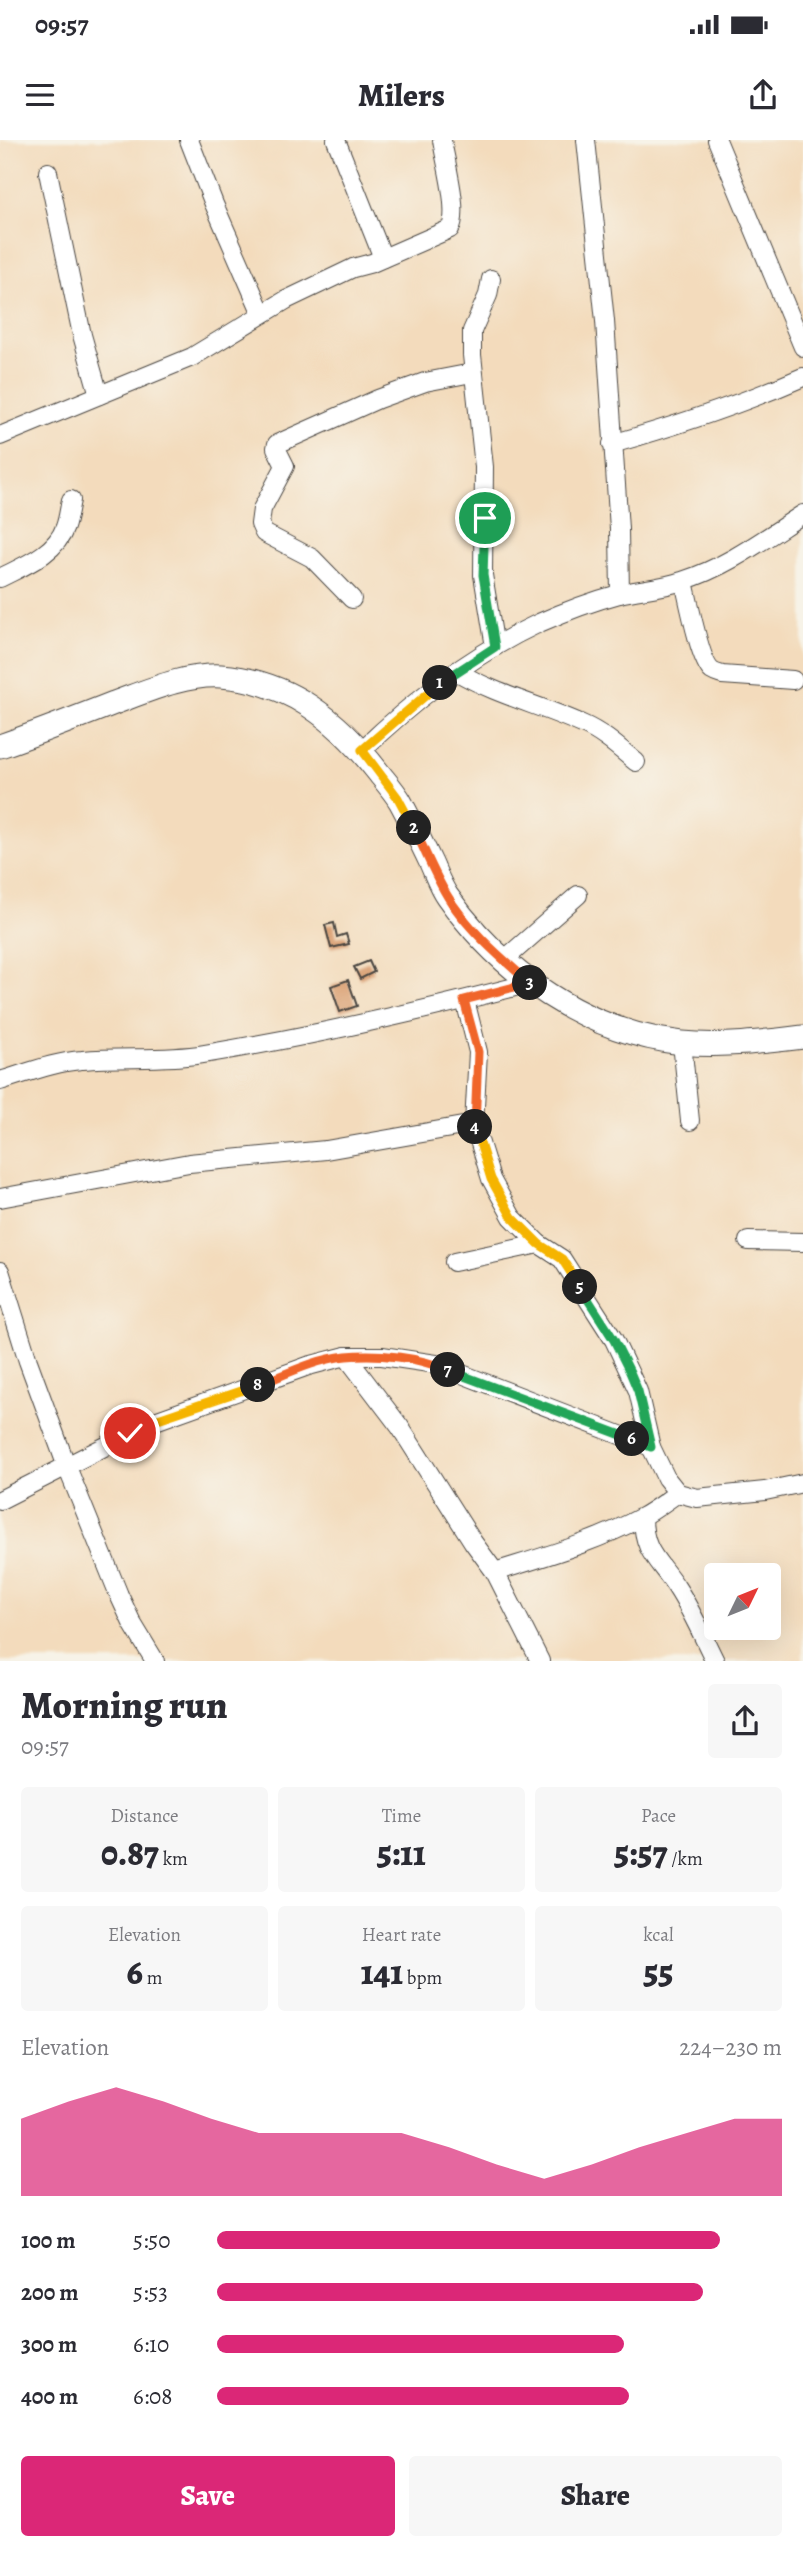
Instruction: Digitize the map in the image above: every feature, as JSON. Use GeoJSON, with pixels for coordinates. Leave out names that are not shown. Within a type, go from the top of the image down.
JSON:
{"type":"FeatureCollection","features":[{"type":"Feature","properties":{"kind":"main road"},"geometry":{"type":"LineString","coordinates":[[0,746],[173,682],[218,676],[247,680],[285,692],[321,713],[362,750],[398,798],[446,894],[504,960],[530,983],[561,1004],[595,1020],[639,1034],[682,1043],[750,1043],[803,1037]]}},
{"type":"Feature","properties":{"kind":"street"},"geometry":{"type":"LineString","coordinates":[[189,140],[262,314]]}},
{"type":"Feature","properties":{"kind":"street"},"geometry":{"type":"LineString","coordinates":[[336,140],[383,258]]}},
{"type":"Feature","properties":{"kind":"street"},"geometry":{"type":"LineString","coordinates":[[0,436],[192,357],[262,314],[352,268],[383,258],[450,229],[454,223],[442,140]]}},
{"type":"Feature","properties":{"kind":"street"},"geometry":{"type":"LineString","coordinates":[[586,140],[605,321],[620,594]]}},
{"type":"Feature","properties":{"kind":"street"},"geometry":{"type":"LineString","coordinates":[[716,140],[803,347]]}},
{"type":"Feature","properties":{"kind":"street"},"geometry":{"type":"LineString","coordinates":[[48,172],[82,335],[99,395]]}},
{"type":"Feature","properties":{"kind":"street"},"geometry":{"type":"LineString","coordinates":[[492,279],[472,331],[472,373],[484,467],[483,575],[495,647]]}},
{"type":"Feature","properties":{"kind":"street"},"geometry":{"type":"LineString","coordinates":[[352,599],[312,558],[264,533],[260,524],[262,509],[285,466],[276,448],[277,444],[413,386],[472,373]]}},
{"type":"Feature","properties":{"kind":"street"},"geometry":{"type":"LineString","coordinates":[[612,444],[687,423],[741,404],[803,377]]}},
{"type":"Feature","properties":{"kind":"street"},"geometry":{"type":"LineString","coordinates":[[0,578],[43,555],[56,543],[65,529],[71,500]]}},
{"type":"Feature","properties":{"kind":"street"},"geometry":{"type":"LineString","coordinates":[[362,750],[456,671],[539,623],[620,594],[684,581],[741,555],[803,514]]}},
{"type":"Feature","properties":{"kind":"street"},"geometry":{"type":"LineString","coordinates":[[684,581],[705,663],[712,671],[722,675],[793,680]]}},
{"type":"Feature","properties":{"kind":"street"},"geometry":{"type":"LineString","coordinates":[[456,671],[480,685],[583,724],[601,734],[636,762]]}},
{"type":"Feature","properties":{"kind":"street"},"geometry":{"type":"LineString","coordinates":[[504,960],[578,895]]}},
{"type":"Feature","properties":{"kind":"street"},"geometry":{"type":"LineString","coordinates":[[0,1081],[82,1060],[151,1059],[202,1054],[464,1000],[530,983]]}},
{"type":"Feature","properties":{"kind":"street"},"geometry":{"type":"LineString","coordinates":[[464,1000],[478,1052],[474,1124],[491,1179],[512,1217],[539,1244],[562,1259],[614,1340],[638,1391],[651,1447],[666,1478],[678,1493],[697,1498],[765,1491],[803,1483]]}},
{"type":"Feature","properties":{"kind":"street"},"geometry":{"type":"LineString","coordinates":[[682,1043],[690,1121]]}},
{"type":"Feature","properties":{"kind":"street"},"geometry":{"type":"LineString","coordinates":[[0,1198],[189,1163],[326,1150],[474,1124]]}},
{"type":"Feature","properties":{"kind":"street"},"geometry":{"type":"LineString","coordinates":[[748,1241],[802,1246]]}},
{"type":"Feature","properties":{"kind":"street"},"geometry":{"type":"LineString","coordinates":[[454,1262],[539,1244]]}},
{"type":"Feature","properties":{"kind":"street"},"geometry":{"type":"LineString","coordinates":[[0,1271],[28,1361],[66,1467],[118,1595],[155,1661]]}},
{"type":"Feature","properties":{"kind":"street"},"geometry":{"type":"LineString","coordinates":[[0,1500],[155,1420],[308,1366],[346,1356],[383,1356],[436,1364],[651,1447]]}},
{"type":"Feature","properties":{"kind":"street"},"geometry":{"type":"LineString","coordinates":[[346,1356],[400,1427],[495,1572],[540,1661]]}},
{"type":"Feature","properties":{"kind":"street"},"geometry":{"type":"LineString","coordinates":[[495,1572],[569,1548],[643,1517],[678,1493]]}},
{"type":"Feature","properties":{"kind":"street"},"geometry":{"type":"LineString","coordinates":[[643,1517],[643,1536],[650,1552],[678,1589],[715,1661]]}},
{"type":"Feature","properties":{"kind":"building"},"geometry":{"type":"Polygon","coordinates":[[[334,923],[337,937],[346,934],[349,944],[331,948],[325,925],[334,923]]]}},
{"type":"Feature","properties":{"kind":"building"},"geometry":{"type":"Polygon","coordinates":[[[369,961],[374,972],[360,979],[354,967],[369,961]]]}},
{"type":"Feature","properties":{"kind":"building"},"geometry":{"type":"Polygon","coordinates":[[[348,980],[357,1006],[340,1012],[331,986],[348,980]]]}},
{"type":"Feature","properties":{"kind":"route"},"geometry":{"type":"LineString","coordinates":[[130,1433],[155,1420],[308,1366],[346,1356],[383,1356],[436,1364],[651,1447],[638,1391],[614,1340],[562,1259],[539,1244],[512,1217],[491,1179],[474,1124],[478,1052],[464,1000],[530,983],[476,931],[446,894],[398,798],[362,750],[434,687],[495,647],[483,575],[485,518]]}}]}
